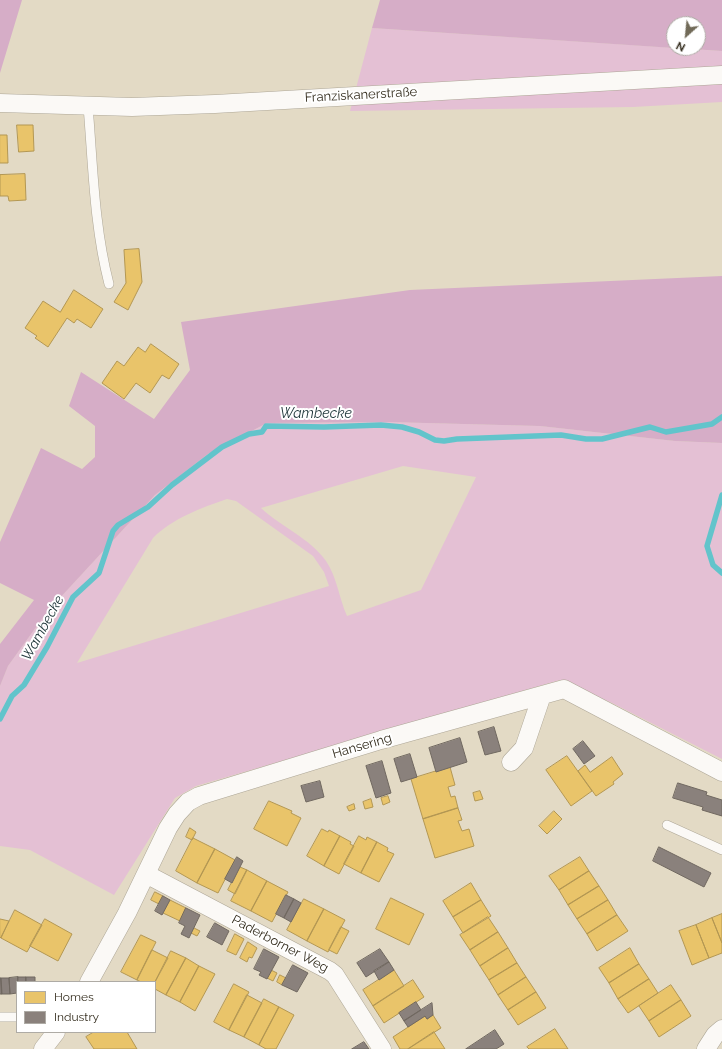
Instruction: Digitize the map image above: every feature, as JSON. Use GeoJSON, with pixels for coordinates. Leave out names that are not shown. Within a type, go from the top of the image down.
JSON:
{"type":"FeatureCollection","features":[{"type":"Feature","properties":{"kind":"street","name":"Franziskanerstraße"},"geometry":{"type":"LineString","coordinates":[[0,103],[132,107],[215,104],[722,75]]}},
{"type":"Feature","properties":{"kind":"street","name":"Hansering"},"geometry":{"type":"LineString","coordinates":[[90,981],[127,913],[177,814],[188,802],[199,796],[374,742],[564,689],[722,772]]}},
{"type":"Feature","properties":{"kind":"street"},"geometry":{"type":"LineString","coordinates":[[511,762],[524,748],[542,695]]}},
{"type":"Feature","properties":{"kind":"street","name":"Paderborner Weg"},"geometry":{"type":"LineString","coordinates":[[146,874],[330,971],[335,975],[382,1049]]}},
{"type":"Feature","properties":{"kind":"street"},"geometry":{"type":"LineString","coordinates":[[706,1049],[715,1035],[722,1029]]}},
{"type":"Feature","properties":{"kind":"street"},"geometry":{"type":"LineString","coordinates":[[44,1049],[55,1033]]}},
{"type":"Feature","properties":{"kind":"lane"},"geometry":{"type":"LineString","coordinates":[[88,106],[98,232],[109,284]]}},
{"type":"Feature","properties":{"kind":"lane"},"geometry":{"type":"LineString","coordinates":[[667,825],[722,850]]}},
{"type":"Feature","properties":{"kind":"lane"},"geometry":{"type":"LineString","coordinates":[[0,1017],[16,1017]]}},
{"type":"Feature","properties":{"kind":"shaded area"},"geometry":{"type":"Polygon","coordinates":[[[0,0],[22,0],[0,73],[0,0]]]}},
{"type":"Feature","properties":{"kind":"shaded area"},"geometry":{"type":"Polygon","coordinates":[[[380,0],[722,0],[722,51],[706,50],[706,16],[666,16],[666,47],[372,28],[380,0]]]}},
{"type":"Feature","properties":{"kind":"shaded area"},"geometry":{"type":"Polygon","coordinates":[[[372,28],[666,47],[666,56],[706,56],[706,50],[722,51],[722,102],[633,107],[350,111],[372,28]]]}},
{"type":"Feature","properties":{"kind":"shaded area"},"geometry":{"type":"Polygon","coordinates":[[[722,276],[722,443],[675,441],[540,426],[388,422],[267,423],[208,454],[155,495],[47,612],[8,666],[0,686],[0,644],[34,600],[0,583],[0,542],[41,448],[82,469],[95,457],[95,426],[69,406],[81,372],[154,419],[190,370],[181,322],[410,290],[722,276]]]}},
{"type":"Feature","properties":{"kind":"shaded area"},"geometry":{"type":"Polygon","coordinates":[[[388,422],[540,426],[675,441],[722,443],[722,759],[612,703],[560,680],[196,786],[175,798],[114,895],[30,850],[0,846],[0,686],[8,666],[47,612],[155,495],[208,454],[267,423],[388,422]],[[403,466],[261,508],[304,539],[326,561],[333,574],[347,616],[421,590],[476,477],[403,466]],[[227,499],[178,519],[153,538],[77,663],[329,586],[324,572],[313,556],[236,501],[227,499]]]}},
{"type":"Feature","properties":{"kind":"building: Homes"},"geometry":{"type":"Polygon","coordinates":[[[17,125],[33,125],[34,151],[19,152],[17,125]]]}},
{"type":"Feature","properties":{"kind":"building: Homes"},"geometry":{"type":"Polygon","coordinates":[[[0,135],[7,135],[8,163],[0,163],[0,135]]]}},
{"type":"Feature","properties":{"kind":"building: Homes"},"geometry":{"type":"Polygon","coordinates":[[[25,174],[26,200],[9,201],[8,196],[0,196],[0,175],[25,174]]]}},
{"type":"Feature","properties":{"kind":"building: Homes"},"geometry":{"type":"Polygon","coordinates":[[[139,249],[142,282],[128,310],[114,302],[126,283],[124,250],[139,249]]]}},
{"type":"Feature","properties":{"kind":"building: Homes"},"geometry":{"type":"Polygon","coordinates":[[[74,290],[103,309],[91,328],[77,319],[74,323],[67,318],[48,347],[35,338],[37,336],[25,328],[43,301],[60,312],[74,290]]]}},
{"type":"Feature","properties":{"kind":"building: Homes"},"geometry":{"type":"Polygon","coordinates":[[[151,344],[179,364],[169,379],[162,375],[150,393],[136,383],[124,399],[102,383],[117,361],[124,366],[138,347],[145,352],[151,344]]]}},
{"type":"Feature","properties":{"kind":"building: Homes"},"geometry":{"type":"Polygon","coordinates":[[[567,756],[592,791],[571,806],[546,770],[567,756]]]}},
{"type":"Feature","properties":{"kind":"building: Homes"},"geometry":{"type":"Polygon","coordinates":[[[612,757],[623,774],[613,782],[614,784],[596,796],[578,771],[585,765],[590,772],[612,757]]]}},
{"type":"Feature","properties":{"kind":"building: Homes"},"geometry":{"type":"Polygon","coordinates":[[[450,767],[455,785],[448,787],[451,797],[455,796],[458,808],[423,819],[411,779],[450,767]]]}},
{"type":"Feature","properties":{"kind":"building: Homes"},"geometry":{"type":"Polygon","coordinates":[[[480,791],[483,799],[475,801],[473,793],[480,791]]]}},
{"type":"Feature","properties":{"kind":"building: Homes"},"geometry":{"type":"Polygon","coordinates":[[[388,796],[390,802],[383,805],[381,798],[388,796]]]}},
{"type":"Feature","properties":{"kind":"building: Homes"},"geometry":{"type":"Polygon","coordinates":[[[371,799],[373,807],[365,809],[363,802],[371,799]]]}},
{"type":"Feature","properties":{"kind":"building: Homes"},"geometry":{"type":"Polygon","coordinates":[[[269,801],[292,811],[291,813],[301,818],[287,846],[254,829],[269,801]]]}},
{"type":"Feature","properties":{"kind":"building: Homes"},"geometry":{"type":"Polygon","coordinates":[[[354,804],[355,809],[349,811],[347,807],[354,804]]]}},
{"type":"Feature","properties":{"kind":"building: Homes"},"geometry":{"type":"Polygon","coordinates":[[[458,808],[462,820],[458,821],[462,831],[469,829],[474,846],[435,858],[423,819],[458,808]]]}},
{"type":"Feature","properties":{"kind":"building: Homes"},"geometry":{"type":"Polygon","coordinates":[[[554,811],[562,819],[547,834],[539,826],[554,811]]]}},
{"type":"Feature","properties":{"kind":"building: Homes"},"geometry":{"type":"Polygon","coordinates":[[[190,828],[196,832],[192,840],[186,837],[190,828]]]}},
{"type":"Feature","properties":{"kind":"building: Homes"},"geometry":{"type":"Polygon","coordinates":[[[322,829],[328,832],[329,830],[340,836],[324,866],[307,856],[322,829]]]}},
{"type":"Feature","properties":{"kind":"building: Homes"},"geometry":{"type":"Polygon","coordinates":[[[340,836],[351,842],[350,844],[354,846],[339,874],[324,866],[340,836]]]}},
{"type":"Feature","properties":{"kind":"building: Homes"},"geometry":{"type":"Polygon","coordinates":[[[359,836],[366,840],[367,837],[377,842],[361,873],[344,864],[359,836]]]}},
{"type":"Feature","properties":{"kind":"building: Homes"},"geometry":{"type":"Polygon","coordinates":[[[193,838],[215,849],[197,883],[176,871],[193,838]]]}},
{"type":"Feature","properties":{"kind":"building: Homes"},"geometry":{"type":"Polygon","coordinates":[[[377,842],[388,848],[387,851],[394,854],[379,882],[361,873],[377,842]]]}},
{"type":"Feature","properties":{"kind":"building: Homes"},"geometry":{"type":"Polygon","coordinates":[[[215,849],[235,860],[218,893],[197,883],[215,849]]]}},
{"type":"Feature","properties":{"kind":"building: Homes"},"geometry":{"type":"Polygon","coordinates":[[[580,857],[589,871],[559,890],[549,876],[580,857]]]}},
{"type":"Feature","properties":{"kind":"building: Homes"},"geometry":{"type":"Polygon","coordinates":[[[240,867],[247,870],[235,894],[228,890],[240,867]]]}},
{"type":"Feature","properties":{"kind":"building: Homes"},"geometry":{"type":"Polygon","coordinates":[[[247,870],[267,881],[251,911],[231,901],[247,870]]]}},
{"type":"Feature","properties":{"kind":"building: Homes"},"geometry":{"type":"Polygon","coordinates":[[[589,871],[599,886],[568,905],[559,890],[589,871]]]}},
{"type":"Feature","properties":{"kind":"building: Homes"},"geometry":{"type":"Polygon","coordinates":[[[267,881],[288,892],[272,922],[251,911],[267,881]]]}},
{"type":"Feature","properties":{"kind":"building: Homes"},"geometry":{"type":"Polygon","coordinates":[[[471,883],[481,900],[453,917],[443,901],[471,883]]]}},
{"type":"Feature","properties":{"kind":"building: Homes"},"geometry":{"type":"Polygon","coordinates":[[[599,886],[608,900],[577,919],[568,905],[599,886]]]}},
{"type":"Feature","properties":{"kind":"building: Homes"},"geometry":{"type":"Polygon","coordinates":[[[155,892],[163,896],[159,904],[151,900],[155,892]]]}},
{"type":"Feature","properties":{"kind":"building: Homes"},"geometry":{"type":"Polygon","coordinates":[[[391,898],[424,914],[409,945],[376,929],[391,898]]]}},
{"type":"Feature","properties":{"kind":"building: Homes"},"geometry":{"type":"Polygon","coordinates":[[[304,899],[324,909],[307,941],[287,930],[304,899]]]}},
{"type":"Feature","properties":{"kind":"building: Homes"},"geometry":{"type":"Polygon","coordinates":[[[170,900],[186,908],[180,921],[163,913],[170,900]]]}},
{"type":"Feature","properties":{"kind":"building: Homes"},"geometry":{"type":"Polygon","coordinates":[[[481,900],[491,916],[463,933],[453,917],[481,900]]]}},
{"type":"Feature","properties":{"kind":"building: Homes"},"geometry":{"type":"Polygon","coordinates":[[[608,900],[617,915],[587,934],[577,919],[608,900]]]}},
{"type":"Feature","properties":{"kind":"building: Homes"},"geometry":{"type":"Polygon","coordinates":[[[324,909],[345,920],[328,952],[307,941],[324,909]]]}},
{"type":"Feature","properties":{"kind":"building: Homes"},"geometry":{"type":"Polygon","coordinates":[[[15,910],[42,925],[27,952],[1,938],[15,910]]]}},
{"type":"Feature","properties":{"kind":"building: Homes"},"geometry":{"type":"Polygon","coordinates":[[[722,914],[722,943],[712,918],[722,914]]]}},
{"type":"Feature","properties":{"kind":"building: Homes"},"geometry":{"type":"Polygon","coordinates":[[[617,915],[628,931],[597,951],[587,934],[617,915]]]}},
{"type":"Feature","properties":{"kind":"building: Homes"},"geometry":{"type":"Polygon","coordinates":[[[488,917],[498,932],[470,950],[460,935],[488,917]]]}},
{"type":"Feature","properties":{"kind":"building: Homes"},"geometry":{"type":"Polygon","coordinates":[[[712,918],[722,943],[722,953],[709,958],[696,925],[712,918]]]}},
{"type":"Feature","properties":{"kind":"building: Homes"},"geometry":{"type":"Polygon","coordinates":[[[0,919],[9,921],[1,938],[0,937],[0,919]]]}},
{"type":"Feature","properties":{"kind":"building: Homes"},"geometry":{"type":"Polygon","coordinates":[[[45,919],[72,934],[58,961],[30,946],[45,919]]]}},
{"type":"Feature","properties":{"kind":"building: Homes"},"geometry":{"type":"Polygon","coordinates":[[[696,925],[709,958],[692,965],[679,931],[696,925]]]}},
{"type":"Feature","properties":{"kind":"building: Homes"},"geometry":{"type":"Polygon","coordinates":[[[341,927],[349,931],[337,954],[329,950],[341,927]]]}},
{"type":"Feature","properties":{"kind":"building: Homes"},"geometry":{"type":"Polygon","coordinates":[[[194,928],[200,931],[197,936],[191,933],[194,928]]]}},
{"type":"Feature","properties":{"kind":"building: Homes"},"geometry":{"type":"Polygon","coordinates":[[[498,932],[508,948],[480,966],[470,950],[498,932]]]}},
{"type":"Feature","properties":{"kind":"building: Homes"},"geometry":{"type":"Polygon","coordinates":[[[235,934],[244,939],[236,955],[227,951],[235,934]]]}},
{"type":"Feature","properties":{"kind":"building: Homes"},"geometry":{"type":"Polygon","coordinates":[[[141,935],[156,942],[137,980],[121,972],[141,935]]]}},
{"type":"Feature","properties":{"kind":"building: Homes"},"geometry":{"type":"Polygon","coordinates":[[[248,942],[257,948],[252,958],[249,957],[247,962],[240,958],[248,942]]]}},
{"type":"Feature","properties":{"kind":"building: Homes"},"geometry":{"type":"Polygon","coordinates":[[[508,948],[517,963],[489,980],[480,966],[508,948]]]}},
{"type":"Feature","properties":{"kind":"building: Homes"},"geometry":{"type":"Polygon","coordinates":[[[630,948],[639,964],[609,983],[599,968],[630,948]]]}},
{"type":"Feature","properties":{"kind":"building: Homes"},"geometry":{"type":"Polygon","coordinates":[[[152,950],[168,958],[156,981],[137,980],[152,950]]]}},
{"type":"Feature","properties":{"kind":"building: Homes"},"geometry":{"type":"Polygon","coordinates":[[[171,951],[186,958],[166,995],[156,990],[156,981],[171,951]]]}},
{"type":"Feature","properties":{"kind":"building: Homes"},"geometry":{"type":"Polygon","coordinates":[[[186,958],[199,966],[180,1002],[166,995],[186,958]]]}},
{"type":"Feature","properties":{"kind":"building: Homes"},"geometry":{"type":"Polygon","coordinates":[[[517,963],[526,977],[498,995],[489,980],[517,963]]]}},
{"type":"Feature","properties":{"kind":"building: Homes"},"geometry":{"type":"Polygon","coordinates":[[[639,964],[649,979],[618,999],[609,983],[639,964]]]}},
{"type":"Feature","properties":{"kind":"building: Homes"},"geometry":{"type":"Polygon","coordinates":[[[199,966],[215,974],[195,1011],[180,1002],[199,966]]]}},
{"type":"Feature","properties":{"kind":"building: Homes"},"geometry":{"type":"Polygon","coordinates":[[[271,970],[277,973],[273,981],[267,978],[271,970]]]}},
{"type":"Feature","properties":{"kind":"building: Homes"},"geometry":{"type":"Polygon","coordinates":[[[394,970],[404,986],[373,1006],[363,990],[394,970]]]}},
{"type":"Feature","properties":{"kind":"building: Homes"},"geometry":{"type":"Polygon","coordinates":[[[280,975],[286,978],[282,985],[277,982],[280,975]]]}},
{"type":"Feature","properties":{"kind":"building: Homes"},"geometry":{"type":"Polygon","coordinates":[[[526,977],[536,992],[508,1010],[498,995],[526,977]]]}},
{"type":"Feature","properties":{"kind":"building: Homes"},"geometry":{"type":"Polygon","coordinates":[[[649,979],[658,993],[628,1013],[618,999],[649,979]]]}},
{"type":"Feature","properties":{"kind":"building: Homes"},"geometry":{"type":"Polygon","coordinates":[[[413,980],[424,997],[384,1023],[373,1006],[413,980]]]}},
{"type":"Feature","properties":{"kind":"building: Homes"},"geometry":{"type":"Polygon","coordinates":[[[234,984],[249,992],[229,1030],[214,1022],[234,984]]]}},
{"type":"Feature","properties":{"kind":"building: Homes"},"geometry":{"type":"Polygon","coordinates":[[[671,985],[681,1000],[649,1021],[639,1006],[671,985]]]}},
{"type":"Feature","properties":{"kind":"building: Homes"},"geometry":{"type":"Polygon","coordinates":[[[536,992],[546,1008],[518,1025],[508,1010],[536,992]]]}},
{"type":"Feature","properties":{"kind":"building: Homes"},"geometry":{"type":"Polygon","coordinates":[[[247,995],[262,1003],[244,1037],[229,1030],[247,995]]]}},
{"type":"Feature","properties":{"kind":"building: Homes"},"geometry":{"type":"Polygon","coordinates":[[[264,999],[279,1007],[259,1045],[244,1037],[264,999]]]}},
{"type":"Feature","properties":{"kind":"building: Homes"},"geometry":{"type":"Polygon","coordinates":[[[681,1000],[691,1016],[659,1037],[649,1021],[681,1000]]]}},
{"type":"Feature","properties":{"kind":"building: Homes"},"geometry":{"type":"Polygon","coordinates":[[[279,1007],[294,1015],[276,1049],[266,1049],[259,1045],[279,1007]]]}},
{"type":"Feature","properties":{"kind":"building: Homes"},"geometry":{"type":"Polygon","coordinates":[[[433,1015],[441,1028],[408,1049],[400,1049],[393,1037],[425,1016],[427,1019],[433,1015]]]}},
{"type":"Feature","properties":{"kind":"building: Homes"},"geometry":{"type":"Polygon","coordinates":[[[555,1029],[568,1049],[529,1049],[527,1047],[555,1029]]]}},
{"type":"Feature","properties":{"kind":"building: Homes"},"geometry":{"type":"Polygon","coordinates":[[[434,1032],[445,1049],[408,1049],[434,1032]]]}},
{"type":"Feature","properties":{"kind":"building: Homes"},"geometry":{"type":"Polygon","coordinates":[[[92,1033],[128,1033],[137,1049],[94,1049],[86,1037],[92,1033]]]}},
{"type":"Feature","properties":{"kind":"building: Industry"},"geometry":{"type":"Polygon","coordinates":[[[494,727],[501,751],[485,755],[478,732],[494,727]]]}},
{"type":"Feature","properties":{"kind":"building: Industry"},"geometry":{"type":"Polygon","coordinates":[[[460,738],[467,762],[436,772],[429,748],[460,738]]]}},
{"type":"Feature","properties":{"kind":"building: Industry"},"geometry":{"type":"Polygon","coordinates":[[[583,741],[595,756],[584,764],[573,749],[583,741]]]}},
{"type":"Feature","properties":{"kind":"building: Industry"},"geometry":{"type":"Polygon","coordinates":[[[410,754],[417,777],[401,782],[394,759],[410,754]]]}},
{"type":"Feature","properties":{"kind":"building: Industry"},"geometry":{"type":"Polygon","coordinates":[[[382,761],[391,793],[376,798],[366,766],[382,761]]]}},
{"type":"Feature","properties":{"kind":"building: Industry"},"geometry":{"type":"Polygon","coordinates":[[[320,781],[324,797],[306,802],[301,786],[320,781]]]}},
{"type":"Feature","properties":{"kind":"building: Industry"},"geometry":{"type":"Polygon","coordinates":[[[678,783],[707,792],[706,795],[722,800],[722,816],[702,810],[703,807],[673,798],[678,783]]]}},
{"type":"Feature","properties":{"kind":"building: Industry"},"geometry":{"type":"Polygon","coordinates":[[[659,847],[711,873],[704,887],[653,861],[659,847]]]}},
{"type":"Feature","properties":{"kind":"building: Industry"},"geometry":{"type":"Polygon","coordinates":[[[237,857],[243,861],[232,883],[225,879],[237,857]]]}},
{"type":"Feature","properties":{"kind":"building: Industry"},"geometry":{"type":"Polygon","coordinates":[[[286,895],[294,899],[284,918],[276,914],[286,895]]]}},
{"type":"Feature","properties":{"kind":"building: Industry"},"geometry":{"type":"Polygon","coordinates":[[[163,896],[170,900],[162,915],[155,911],[163,896]]]}},
{"type":"Feature","properties":{"kind":"building: Industry"},"geometry":{"type":"Polygon","coordinates":[[[294,899],[301,903],[291,922],[284,918],[294,899]]]}},
{"type":"Feature","properties":{"kind":"building: Industry"},"geometry":{"type":"Polygon","coordinates":[[[186,908],[200,915],[189,938],[181,934],[185,926],[179,923],[186,908]]]}},
{"type":"Feature","properties":{"kind":"building: Industry"},"geometry":{"type":"Polygon","coordinates":[[[215,923],[229,931],[222,945],[207,937],[215,923]]]}},
{"type":"Feature","properties":{"kind":"building: Industry"},"geometry":{"type":"Polygon","coordinates":[[[264,949],[279,957],[267,979],[259,975],[261,972],[254,969],[264,949]]]}},
{"type":"Feature","properties":{"kind":"building: Industry"},"geometry":{"type":"Polygon","coordinates":[[[380,949],[389,962],[366,977],[357,963],[380,949]]]}},
{"type":"Feature","properties":{"kind":"building: Industry"},"geometry":{"type":"Polygon","coordinates":[[[389,962],[394,970],[379,980],[374,971],[389,962]]]}},
{"type":"Feature","properties":{"kind":"building: Industry"},"geometry":{"type":"Polygon","coordinates":[[[293,965],[308,973],[297,992],[282,985],[293,965]]]}},
{"type":"Feature","properties":{"kind":"building: Industry"},"geometry":{"type":"Polygon","coordinates":[[[18,977],[26,977],[26,981],[18,981],[18,977]]]}},
{"type":"Feature","properties":{"kind":"building: Industry"},"geometry":{"type":"Polygon","coordinates":[[[18,977],[18,981],[16,981],[16,993],[10,994],[9,978],[18,977]]]}},
{"type":"Feature","properties":{"kind":"building: Industry"},"geometry":{"type":"Polygon","coordinates":[[[26,977],[35,977],[35,981],[26,981],[26,977]]]}},
{"type":"Feature","properties":{"kind":"building: Industry"},"geometry":{"type":"Polygon","coordinates":[[[1,978],[2,994],[0,994],[1,978]]]}},
{"type":"Feature","properties":{"kind":"building: Industry"},"geometry":{"type":"Polygon","coordinates":[[[1,978],[9,978],[10,994],[2,994],[1,978]]]}},
{"type":"Feature","properties":{"kind":"building: Industry"},"geometry":{"type":"Polygon","coordinates":[[[416,1002],[421,1010],[404,1021],[399,1013],[416,1002]]]}},
{"type":"Feature","properties":{"kind":"building: Industry"},"geometry":{"type":"Polygon","coordinates":[[[432,1003],[433,1015],[427,1019],[425,1016],[408,1027],[404,1021],[432,1003]]]}},
{"type":"Feature","properties":{"kind":"building: Industry"},"geometry":{"type":"Polygon","coordinates":[[[495,1030],[504,1044],[496,1049],[466,1049],[495,1030]]]}},
{"type":"Feature","properties":{"kind":"building: Industry"},"geometry":{"type":"Polygon","coordinates":[[[364,1042],[369,1049],[352,1049],[364,1042]]]}},
{"type":"Feature","properties":{"kind":"waterway","name":"Wambecke"},"geometry":{"type":"LineString","coordinates":[[0,719],[12,696],[24,685],[47,647],[73,597],[99,573],[113,531],[118,525],[148,507],[172,485],[222,447],[249,434],[262,432],[266,426],[324,427],[381,425],[402,427],[419,432],[435,440],[444,441],[457,439],[561,435],[586,439],[602,439],[650,427],[666,432],[712,424],[722,417]]}},
{"type":"Feature","properties":{"kind":"waterway","name":"Wambecke"},"geometry":{"type":"LineString","coordinates":[[722,495],[707,546],[713,565],[722,573]]}}]}
